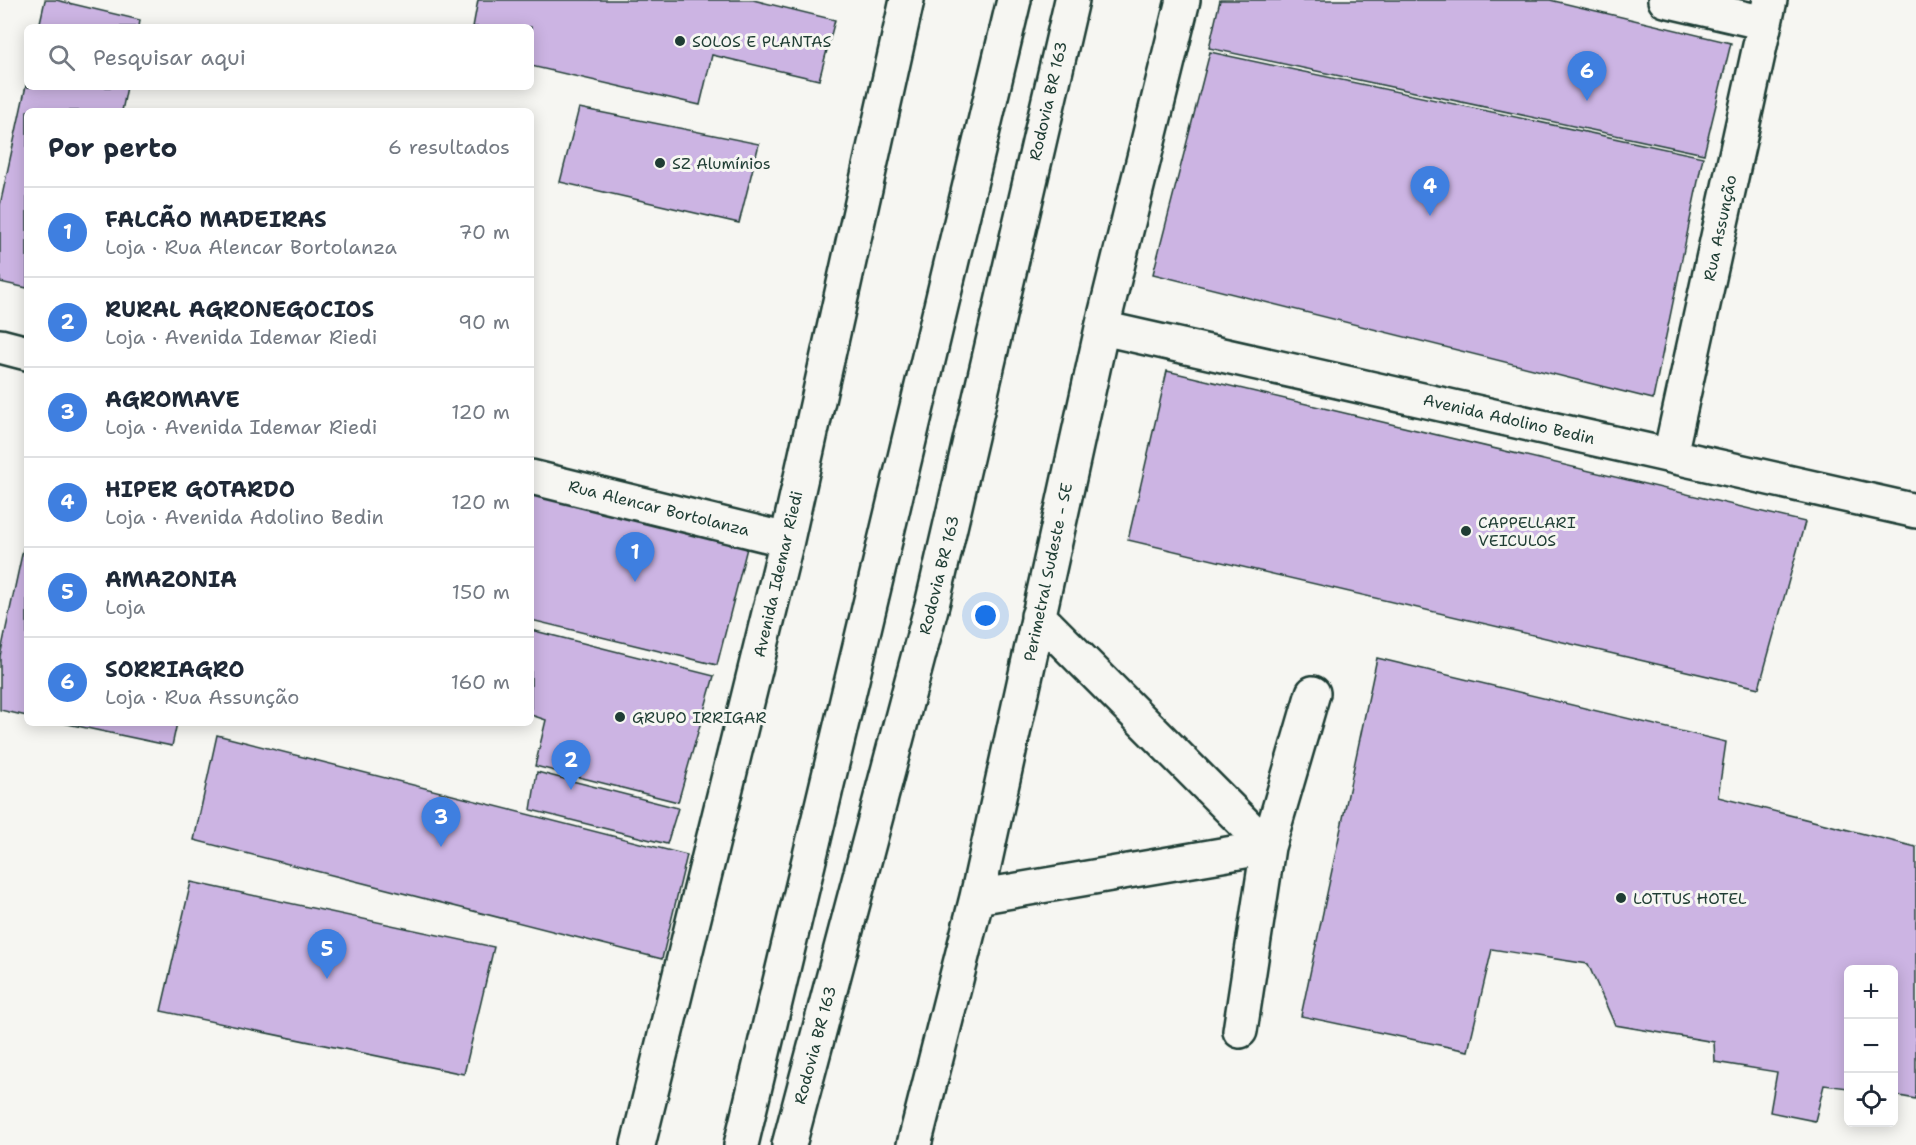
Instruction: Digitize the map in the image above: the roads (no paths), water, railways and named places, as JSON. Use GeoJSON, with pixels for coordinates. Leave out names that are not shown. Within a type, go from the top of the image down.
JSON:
{"type":"FeatureCollection","features":[{"type":"Feature","properties":{"kind":"main road","name":"Avenida Idemar Riedi"},"geometry":{"type":"LineString","coordinates":[[638,1145],[787,540],[907,0]]}},
{"type":"Feature","properties":{"kind":"main road"},"geometry":{"type":"LineString","coordinates":[[741,1145],[1014,0]]}},
{"type":"Feature","properties":{"kind":"main road","name":"Rodovia BR 163"},"geometry":{"type":"LineString","coordinates":[[789,1145],[933,601],[1072,0]]}},
{"type":"Feature","properties":{"kind":"main road"},"geometry":{"type":"LineString","coordinates":[[1063,37],[1085,0]]}},
{"type":"Feature","properties":{"kind":"main road","name":"Perimetral Sudeste - SE"},"geometry":{"type":"LineString","coordinates":[[914,1145],[976,897],[1102,328],[1183,0]]}},
{"type":"Feature","properties":{"kind":"main road"},"geometry":{"type":"LineString","coordinates":[[1665,0],[1768,12]]}},
{"type":"Feature","properties":{"kind":"main road","name":"Rua Assunção"},"geometry":{"type":"LineString","coordinates":[[1670,455],[1768,12]]}},
{"type":"Feature","properties":{"kind":"main road","name":"Avenida Adolino Bedin"},"geometry":{"type":"LineString","coordinates":[[1102,328],[1916,511]]}},
{"type":"Feature","properties":{"kind":"main road"},"geometry":{"type":"LineString","coordinates":[[0,346],[24,352]]}},
{"type":"Feature","properties":{"kind":"main road","name":"Rua Alencar Bortolanza"},"geometry":{"type":"LineString","coordinates":[[534,478],[787,540]]}},
{"type":"Feature","properties":{"kind":"main road"},"geometry":{"type":"LineString","coordinates":[[1038,616],[1268,847]]}},
{"type":"Feature","properties":{"kind":"main road"},"geometry":{"type":"LineString","coordinates":[[1240,1031],[1268,847],[1313,693]]}},
{"type":"Feature","properties":{"kind":"main road"},"geometry":{"type":"LineString","coordinates":[[976,897],[1268,847]]}},
{"type":"Feature","properties":{"kind":"place","name":"SOLOS E PLANTAS"},"geometry":{"type":"Point","coordinates":[680,41]}},
{"type":"Feature","properties":{"kind":"place","name":"SORRIAGRO"},"geometry":{"type":"Point","coordinates":[1587,101]}},
{"type":"Feature","properties":{"kind":"place","name":"SZ Alumínios"},"geometry":{"type":"Point","coordinates":[660,163]}},
{"type":"Feature","properties":{"kind":"place","name":"HIPER GOTARDO"},"geometry":{"type":"Point","coordinates":[1430,216]}},
{"type":"Feature","properties":{"kind":"place","name":"CAPPELLARI VEICULOS"},"geometry":{"type":"Point","coordinates":[1466,531]}},
{"type":"Feature","properties":{"kind":"place","name":"FALCÃO MADEIRAS"},"geometry":{"type":"Point","coordinates":[635,582]}},
{"type":"Feature","properties":{"kind":"place","name":"GRUPO IRRIGAR"},"geometry":{"type":"Point","coordinates":[620,717]}},
{"type":"Feature","properties":{"kind":"place","name":"RURAL AGRONEGOCIOS"},"geometry":{"type":"Point","coordinates":[571,790]}},
{"type":"Feature","properties":{"kind":"place","name":"AGROMAVE"},"geometry":{"type":"Point","coordinates":[441,847]}},
{"type":"Feature","properties":{"kind":"place","name":"LOTTUS HOTEL"},"geometry":{"type":"Point","coordinates":[1621,898]}},
{"type":"Feature","properties":{"kind":"place","name":"AMAZONIA"},"geometry":{"type":"Point","coordinates":[327,979]}}]}
